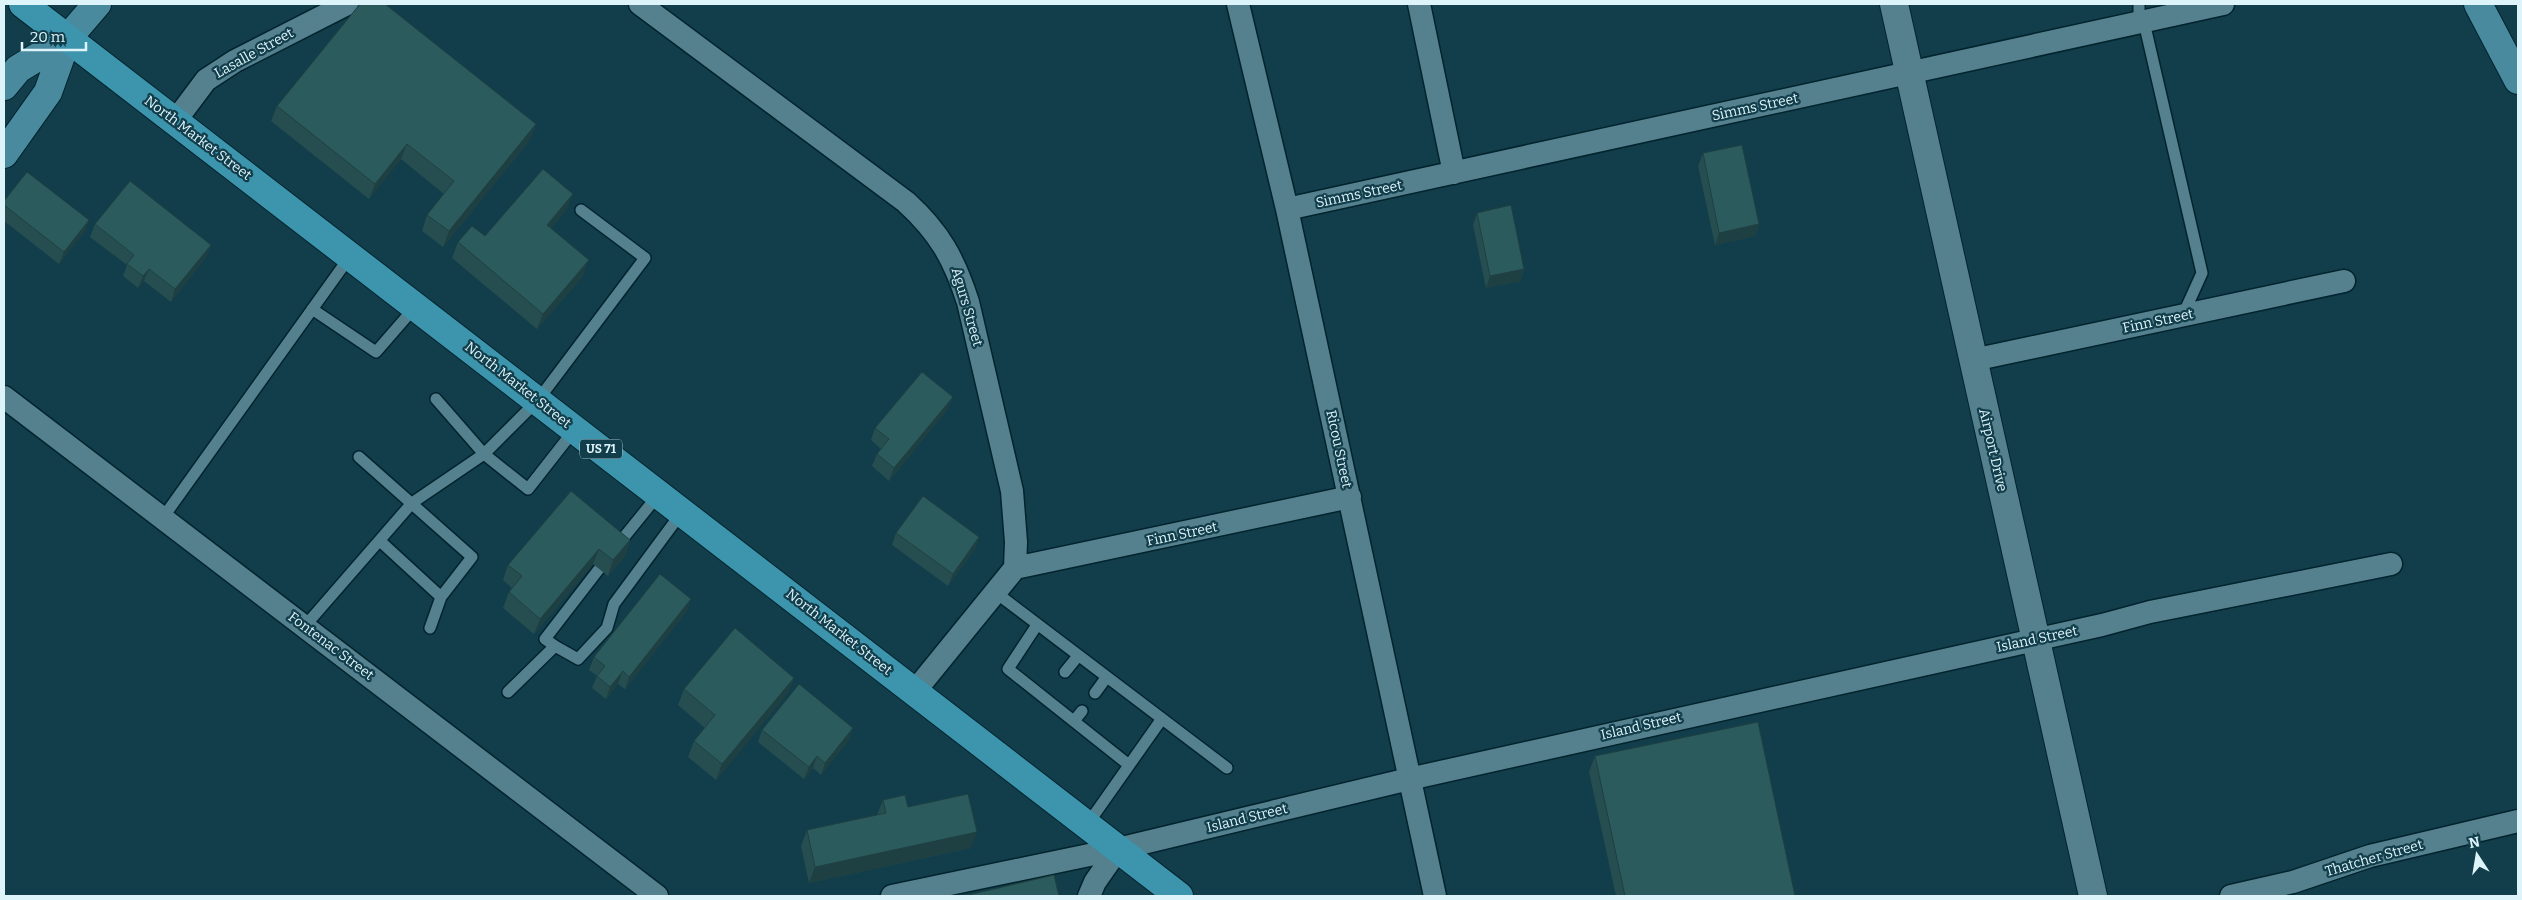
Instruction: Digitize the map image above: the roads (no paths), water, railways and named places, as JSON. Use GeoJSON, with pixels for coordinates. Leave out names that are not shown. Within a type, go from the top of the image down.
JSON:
{"type":"FeatureCollection","features":[{"type":"Feature","properties":{"kind":"main road","name":"North Market Street"},"geometry":{"type":"LineString","coordinates":[[23,4],[351,255],[1179,896]]}},
{"type":"Feature","properties":{"kind":"main road"},"geometry":{"type":"LineString","coordinates":[[4,86],[18,69],[67,39],[97,4]]}},
{"type":"Feature","properties":{"kind":"main road"},"geometry":{"type":"LineString","coordinates":[[2478,4],[2518,80]]}},
{"type":"Feature","properties":{"kind":"main road"},"geometry":{"type":"LineString","coordinates":[[4,154],[48,92],[67,39]]}},
{"type":"Feature","properties":{"kind":"street","name":"Lasalle Street"},"geometry":{"type":"LineString","coordinates":[[176,120],[206,80],[235,61],[347,4]]}},
{"type":"Feature","properties":{"kind":"street","name":"Agurs Street"},"geometry":{"type":"LineString","coordinates":[[640,4],[906,202],[938,234],[955,265],[968,302],[1012,491],[1016,525],[1015,568]]}},
{"type":"Feature","properties":{"kind":"street","name":"Ricou Street"},"geometry":{"type":"LineString","coordinates":[[1238,4],[1287,209],[1434,896]]}},
{"type":"Feature","properties":{"kind":"street"},"geometry":{"type":"LineString","coordinates":[[1419,4],[1454,173]]}},
{"type":"Feature","properties":{"kind":"street","name":"Airport Drive"},"geometry":{"type":"LineString","coordinates":[[1894,4],[2093,896]]}},
{"type":"Feature","properties":{"kind":"street","name":"Simms Street"},"geometry":{"type":"LineString","coordinates":[[1287,209],[1910,73],[2141,16],[2223,4]]}},
{"type":"Feature","properties":{"kind":"street","name":"Finn Street"},"geometry":{"type":"LineString","coordinates":[[1972,360],[2344,281]]}},
{"type":"Feature","properties":{"kind":"street","name":"Fontenac Street"},"geometry":{"type":"LineString","coordinates":[[4,398],[657,896]]}},
{"type":"Feature","properties":{"kind":"street","name":"Finn Street"},"geometry":{"type":"LineString","coordinates":[[1015,568],[1350,497]]}},
{"type":"Feature","properties":{"kind":"street","name":"Island Street"},"geometry":{"type":"LineString","coordinates":[[892,896],[1118,849],[1409,779],[2150,612],[2391,564]]}},
{"type":"Feature","properties":{"kind":"street"},"geometry":{"type":"LineString","coordinates":[[915,691],[1015,568]]}},
{"type":"Feature","properties":{"kind":"street","name":"Thatcher Street"},"geometry":{"type":"LineString","coordinates":[[2231,896],[2293,882],[2370,856],[2518,821]]}},
{"type":"Feature","properties":{"kind":"street"},"geometry":{"type":"LineString","coordinates":[[1089,896],[1095,882],[1118,849]]}},
{"type":"Feature","properties":{"kind":"lane"},"geometry":{"type":"LineString","coordinates":[[2141,16],[2202,274],[2183,315]]}},
{"type":"Feature","properties":{"kind":"lane"},"geometry":{"type":"LineString","coordinates":[[305,626],[412,503],[484,454],[538,400],[645,258],[581,210]]}},
{"type":"Feature","properties":{"kind":"lane"},"geometry":{"type":"LineString","coordinates":[[162,519],[351,255]]}},
{"type":"Feature","properties":{"kind":"lane"},"geometry":{"type":"LineString","coordinates":[[312,309],[376,352],[416,306]]}},
{"type":"Feature","properties":{"kind":"lane"},"geometry":{"type":"LineString","coordinates":[[436,399],[484,454],[528,489],[575,429]]}},
{"type":"Feature","properties":{"kind":"lane"},"geometry":{"type":"LineString","coordinates":[[359,457],[472,557],[441,598],[430,628]]}},
{"type":"Feature","properties":{"kind":"lane"},"geometry":{"type":"LineString","coordinates":[[615,548],[660,494]]}},
{"type":"Feature","properties":{"kind":"lane"},"geometry":{"type":"LineString","coordinates":[[599,569],[545,639],[578,659],[607,628],[614,604],[682,512]]}},
{"type":"Feature","properties":{"kind":"lane"},"geometry":{"type":"LineString","coordinates":[[380,541],[441,598]]}},
{"type":"Feature","properties":{"kind":"lane"},"geometry":{"type":"LineString","coordinates":[[995,592],[1161,720],[1227,768]]}},
{"type":"Feature","properties":{"kind":"lane"},"geometry":{"type":"LineString","coordinates":[[1037,625],[1008,669],[1129,765]]}},
{"type":"Feature","properties":{"kind":"lane"},"geometry":{"type":"LineString","coordinates":[[508,692],[555,646]]}},
{"type":"Feature","properties":{"kind":"lane"},"geometry":{"type":"LineString","coordinates":[[1065,672],[1078,656]]}},
{"type":"Feature","properties":{"kind":"lane"},"geometry":{"type":"LineString","coordinates":[[1095,693],[1106,678]]}},
{"type":"Feature","properties":{"kind":"lane"},"geometry":{"type":"LineString","coordinates":[[1044,698],[1052,689]]}},
{"type":"Feature","properties":{"kind":"lane"},"geometry":{"type":"LineString","coordinates":[[1074,721],[1082,711]]}},
{"type":"Feature","properties":{"kind":"lane"},"geometry":{"type":"LineString","coordinates":[[1087,825],[1161,720]]}}]}
